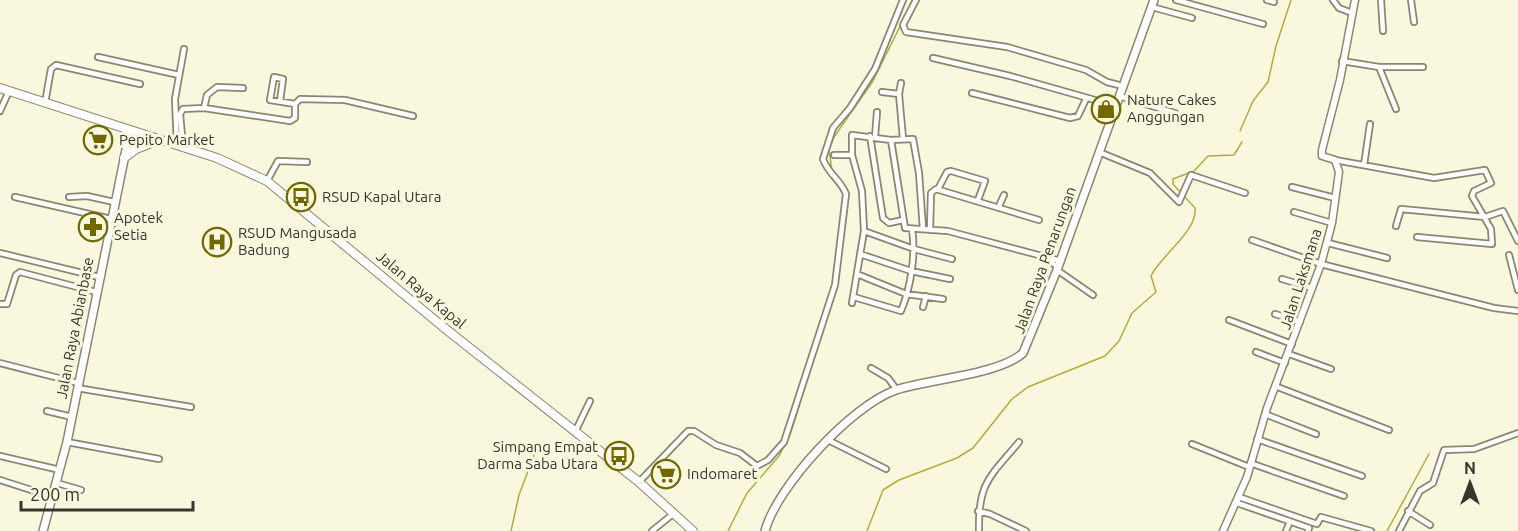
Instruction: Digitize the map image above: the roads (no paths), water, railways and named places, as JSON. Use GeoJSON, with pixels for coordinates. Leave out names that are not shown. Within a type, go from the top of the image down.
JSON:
{"type":"FeatureCollection","features":[{"type":"Feature","properties":{"kind":"highway","name":"Jalan Raya Kapal"},"geometry":{"type":"LineString","coordinates":[[0,88],[180,146],[237,166],[267,181],[639,482],[693,531]]}},
{"type":"Feature","properties":{"kind":"highway"},"geometry":{"type":"LineString","coordinates":[[124,158],[136,149],[160,140]]}},
{"type":"Feature","properties":{"kind":"main road","name":"Jalan Raya Penarungan"},"geometry":{"type":"LineString","coordinates":[[765,531],[780,497],[828,440],[869,402],[897,390],[984,369],[1019,357],[1034,330],[1059,266],[1153,3]]}},
{"type":"Feature","properties":{"kind":"main road","name":"Jalan Raya Abianbase"},"geometry":{"type":"LineString","coordinates":[[44,531],[67,442],[130,130]]}},
{"type":"Feature","properties":{"kind":"street"},"geometry":{"type":"LineString","coordinates":[[639,482],[691,430],[716,445],[740,453],[757,466],[768,460],[784,442],[837,274],[846,194],[842,184],[824,162],[825,152],[832,128],[850,108],[875,69],[903,0]]}},
{"type":"Feature","properties":{"kind":"street"},"geometry":{"type":"LineString","coordinates":[[916,0],[903,25],[906,32],[1007,47],[1086,70],[1107,82],[1123,86]]}},
{"type":"Feature","properties":{"kind":"street"},"geometry":{"type":"LineString","coordinates":[[1176,0],[1263,24]]}},
{"type":"Feature","properties":{"kind":"street"},"geometry":{"type":"LineString","coordinates":[[1267,0],[1274,2]]}},
{"type":"Feature","properties":{"kind":"street"},"geometry":{"type":"LineString","coordinates":[[1334,0],[1339,8],[1352,13]]}},
{"type":"Feature","properties":{"kind":"street","name":"Jalan Laksmana"},"geometry":{"type":"LineString","coordinates":[[1223,531],[1238,500],[1265,414],[1328,243],[1339,172],[1335,160],[1322,156],[1322,152],[1355,0]]}},
{"type":"Feature","properties":{"kind":"street"},"geometry":{"type":"LineString","coordinates":[[1381,0],[1383,31]]}},
{"type":"Feature","properties":{"kind":"street"},"geometry":{"type":"LineString","coordinates":[[1411,0],[1414,22]]}},
{"type":"Feature","properties":{"kind":"street"},"geometry":{"type":"LineString","coordinates":[[1153,3],[1192,18]]}},
{"type":"Feature","properties":{"kind":"street"},"geometry":{"type":"LineString","coordinates":[[180,146],[175,99],[184,49]]}},
{"type":"Feature","properties":{"kind":"street"},"geometry":{"type":"LineString","coordinates":[[98,57],[179,75]]}},
{"type":"Feature","properties":{"kind":"street"},"geometry":{"type":"LineString","coordinates":[[933,58],[1010,76],[1116,106]]}},
{"type":"Feature","properties":{"kind":"street"},"geometry":{"type":"LineString","coordinates":[[1342,61],[1379,67],[1424,67]]}},
{"type":"Feature","properties":{"kind":"street"},"geometry":{"type":"LineString","coordinates":[[45,103],[54,65],[140,84]]}},
{"type":"Feature","properties":{"kind":"street"},"geometry":{"type":"LineString","coordinates":[[1379,67],[1396,109]]}},
{"type":"Feature","properties":{"kind":"street"},"geometry":{"type":"LineString","coordinates":[[280,101],[283,79],[274,77],[269,99],[295,104]]}},
{"type":"Feature","properties":{"kind":"street"},"geometry":{"type":"LineString","coordinates":[[901,83],[899,94],[903,139]]}},
{"type":"Feature","properties":{"kind":"street"},"geometry":{"type":"LineString","coordinates":[[204,108],[207,95],[212,89],[218,87],[243,88]]}},
{"type":"Feature","properties":{"kind":"street"},"geometry":{"type":"LineString","coordinates":[[0,111],[9,91]]}},
{"type":"Feature","properties":{"kind":"street"},"geometry":{"type":"LineString","coordinates":[[882,92],[899,94]]}},
{"type":"Feature","properties":{"kind":"street"},"geometry":{"type":"LineString","coordinates":[[972,93],[1070,118],[1078,116],[1086,99]]}},
{"type":"Feature","properties":{"kind":"street"},"geometry":{"type":"LineString","coordinates":[[1119,96],[1175,113]]}},
{"type":"Feature","properties":{"kind":"street"},"geometry":{"type":"LineString","coordinates":[[180,146],[181,111],[204,108],[290,121],[294,118],[295,104],[300,99],[317,102],[339,100],[413,116]]}},
{"type":"Feature","properties":{"kind":"street"},"geometry":{"type":"LineString","coordinates":[[877,112],[873,137],[883,218],[890,223],[903,220]]}},
{"type":"Feature","properties":{"kind":"street"},"geometry":{"type":"LineString","coordinates":[[1364,165],[1370,124]]}},
{"type":"Feature","properties":{"kind":"street"},"geometry":{"type":"LineString","coordinates":[[852,303],[864,231],[862,191],[852,155],[852,135],[914,141],[923,229]]}},
{"type":"Feature","properties":{"kind":"street"},"geometry":{"type":"LineString","coordinates":[[891,140],[904,227],[948,231],[1040,255],[1059,266],[1093,295]]}},
{"type":"Feature","properties":{"kind":"street"},"geometry":{"type":"LineString","coordinates":[[1099,152],[1150,173],[1179,202],[1191,175],[1245,194]]}},
{"type":"Feature","properties":{"kind":"street"},"geometry":{"type":"LineString","coordinates":[[834,155],[852,155]]}},
{"type":"Feature","properties":{"kind":"street"},"geometry":{"type":"LineString","coordinates":[[267,181],[278,160],[306,162]]}},
{"type":"Feature","properties":{"kind":"street"},"geometry":{"type":"LineString","coordinates":[[1335,160],[1434,178],[1484,169],[1491,183],[1474,192],[1472,196],[1485,217],[1493,238],[1490,244],[1417,237]]}},
{"type":"Feature","properties":{"kind":"street"},"geometry":{"type":"LineString","coordinates":[[930,230],[931,193],[938,189],[947,172],[951,171],[985,181],[978,200]]}},
{"type":"Feature","properties":{"kind":"street"},"geometry":{"type":"LineString","coordinates":[[1292,187],[1335,198]]}},
{"type":"Feature","properties":{"kind":"street"},"geometry":{"type":"LineString","coordinates":[[938,189],[1039,220]]}},
{"type":"Feature","properties":{"kind":"street"},"geometry":{"type":"LineString","coordinates":[[999,206],[1004,195]]}},
{"type":"Feature","properties":{"kind":"street"},"geometry":{"type":"LineString","coordinates":[[15,196],[111,219]]}},
{"type":"Feature","properties":{"kind":"street"},"geometry":{"type":"LineString","coordinates":[[69,197],[87,196],[114,202]]}},
{"type":"Feature","properties":{"kind":"street"},"geometry":{"type":"LineString","coordinates":[[1396,225],[1399,211],[1403,208],[1485,217],[1499,211],[1505,212],[1518,241]]}},
{"type":"Feature","properties":{"kind":"street"},"geometry":{"type":"LineString","coordinates":[[1294,212],[1332,223]]}},
{"type":"Feature","properties":{"kind":"street"},"geometry":{"type":"LineString","coordinates":[[854,297],[899,311],[906,294],[911,271],[914,249],[912,229]]}},
{"type":"Feature","properties":{"kind":"street"},"geometry":{"type":"LineString","coordinates":[[864,231],[914,249],[952,259]]}},
{"type":"Feature","properties":{"kind":"street"},"geometry":{"type":"LineString","coordinates":[[1252,240],[1321,264],[1494,308],[1518,310]]}},
{"type":"Feature","properties":{"kind":"street"},"geometry":{"type":"LineString","coordinates":[[1328,243],[1387,258]]}},
{"type":"Feature","properties":{"kind":"street"},"geometry":{"type":"LineString","coordinates":[[0,254],[99,277]]}},
{"type":"Feature","properties":{"kind":"street"},"geometry":{"type":"LineString","coordinates":[[860,254],[911,271],[950,279]]}},
{"type":"Feature","properties":{"kind":"street"},"geometry":{"type":"LineString","coordinates":[[1509,255],[1518,290]]}},
{"type":"Feature","properties":{"kind":"street"},"geometry":{"type":"LineString","coordinates":[[0,304],[7,304],[16,275],[20,272],[96,292]]}},
{"type":"Feature","properties":{"kind":"street"},"geometry":{"type":"LineString","coordinates":[[857,274],[906,294],[943,299]]}},
{"type":"Feature","properties":{"kind":"street"},"geometry":{"type":"LineString","coordinates":[[1282,279],[1312,288]]}},
{"type":"Feature","properties":{"kind":"street"},"geometry":{"type":"LineString","coordinates":[[923,307],[926,296]]}},
{"type":"Feature","properties":{"kind":"street"},"geometry":{"type":"LineString","coordinates":[[1275,314],[1300,322]]}},
{"type":"Feature","properties":{"kind":"street"},"geometry":{"type":"LineString","coordinates":[[1229,320],[1292,344]]}},
{"type":"Feature","properties":{"kind":"street"},"geometry":{"type":"LineString","coordinates":[[1256,352],[1285,363]]}},
{"type":"Feature","properties":{"kind":"street"},"geometry":{"type":"LineString","coordinates":[[1289,354],[1331,369]]}},
{"type":"Feature","properties":{"kind":"street"},"geometry":{"type":"LineString","coordinates":[[0,363],[77,386],[191,407]]}},
{"type":"Feature","properties":{"kind":"street"},"geometry":{"type":"LineString","coordinates":[[871,368],[888,378],[897,390]]}},
{"type":"Feature","properties":{"kind":"street"},"geometry":{"type":"LineString","coordinates":[[1275,386],[1389,430]]}},
{"type":"Feature","properties":{"kind":"street"},"geometry":{"type":"LineString","coordinates":[[575,432],[590,401]]}},
{"type":"Feature","properties":{"kind":"street"},"geometry":{"type":"LineString","coordinates":[[47,411],[72,417]]}},
{"type":"Feature","properties":{"kind":"street"},"geometry":{"type":"LineString","coordinates":[[1265,414],[1316,434]]}},
{"type":"Feature","properties":{"kind":"street"},"geometry":{"type":"LineString","coordinates":[[1399,531],[1422,488],[1433,483],[1444,450],[1474,448],[1518,433]]}},
{"type":"Feature","properties":{"kind":"street"},"geometry":{"type":"LineString","coordinates":[[1257,439],[1362,476]]}},
{"type":"Feature","properties":{"kind":"street"},"geometry":{"type":"LineString","coordinates":[[828,440],[886,469]]}},
{"type":"Feature","properties":{"kind":"street"},"geometry":{"type":"LineString","coordinates":[[67,442],[159,459]]}},
{"type":"Feature","properties":{"kind":"street"},"geometry":{"type":"LineString","coordinates":[[979,531],[980,494],[990,475],[1019,442]]}},
{"type":"Feature","properties":{"kind":"street"},"geometry":{"type":"LineString","coordinates":[[1192,444],[1344,496]]}},
{"type":"Feature","properties":{"kind":"street"},"geometry":{"type":"LineString","coordinates":[[0,456],[60,470]]}},
{"type":"Feature","properties":{"kind":"street"},"geometry":{"type":"LineString","coordinates":[[0,480],[53,498]]}},
{"type":"Feature","properties":{"kind":"street"},"geometry":{"type":"LineString","coordinates":[[57,483],[81,490]]}},
{"type":"Feature","properties":{"kind":"street"},"geometry":{"type":"LineString","coordinates":[[1238,500],[1309,530]]}},
{"type":"Feature","properties":{"kind":"street"},"geometry":{"type":"LineString","coordinates":[[1238,500],[1317,524],[1321,517],[1357,529],[1371,531]]}},
{"type":"Feature","properties":{"kind":"street"},"geometry":{"type":"LineString","coordinates":[[978,511],[990,514],[1026,531]]}},
{"type":"Feature","properties":{"kind":"street"},"geometry":{"type":"LineString","coordinates":[[1408,511],[1430,525]]}},
{"type":"Feature","properties":{"kind":"street"},"geometry":{"type":"LineString","coordinates":[[652,531],[673,514]]}},
{"type":"Feature","properties":{"kind":"street"},"geometry":{"type":"LineString","coordinates":[[1286,531],[1290,522]]}},
{"type":"Feature","properties":{"kind":"waterway"},"geometry":{"type":"LineString","coordinates":[[832,171],[829,150],[834,137],[873,81],[913,0]]}},
{"type":"Feature","properties":{"kind":"waterway"},"geometry":{"type":"LineString","coordinates":[[1240,131],[1253,101],[1268,82],[1276,46],[1291,0]]}},
{"type":"Feature","properties":{"kind":"waterway"},"geometry":{"type":"LineString","coordinates":[[1181,193],[1173,184],[1173,179],[1194,171],[1208,156],[1234,155],[1242,142]]}},
{"type":"Feature","properties":{"kind":"waterway"},"geometry":{"type":"LineString","coordinates":[[867,531],[883,490],[899,480],[957,458],[973,448],[1012,399],[1028,387],[1105,356],[1119,341],[1132,313],[1156,292],[1151,276],[1191,225],[1195,208],[1184,196]]}},
{"type":"Feature","properties":{"kind":"waterway"},"geometry":{"type":"LineString","coordinates":[[829,310],[838,283],[848,197]]}},
{"type":"Feature","properties":{"kind":"waterway"},"geometry":{"type":"LineString","coordinates":[[728,531],[747,493],[779,456],[790,435],[824,326]]}},
{"type":"Feature","properties":{"kind":"waterway"},"geometry":{"type":"LineString","coordinates":[[511,531],[519,495],[536,450]]}},
{"type":"Feature","properties":{"kind":"waterway"},"geometry":{"type":"LineString","coordinates":[[1387,531],[1429,454]]}},
{"type":"Feature","properties":{"kind":"place","name":"Nature Cakes Anggungan"},"geometry":{"type":"Point","coordinates":[1106,109]}},
{"type":"Feature","properties":{"kind":"place","name":"Pepito Market"},"geometry":{"type":"Point","coordinates":[98,140]}},
{"type":"Feature","properties":{"kind":"place","name":"RSUD Kapal Utara"},"geometry":{"type":"Point","coordinates":[301,197]}},
{"type":"Feature","properties":{"kind":"place","name":"Apotek Setia"},"geometry":{"type":"Point","coordinates":[93,227]}},
{"type":"Feature","properties":{"kind":"place","name":"RSUD Mangusada Badung"},"geometry":{"type":"Point","coordinates":[217,242]}},
{"type":"Feature","properties":{"kind":"place","name":"Simpang Empat Darma Saba Utara"},"geometry":{"type":"Point","coordinates":[619,456]}},
{"type":"Feature","properties":{"kind":"place","name":"Indomaret"},"geometry":{"type":"Point","coordinates":[666,474]}}]}
